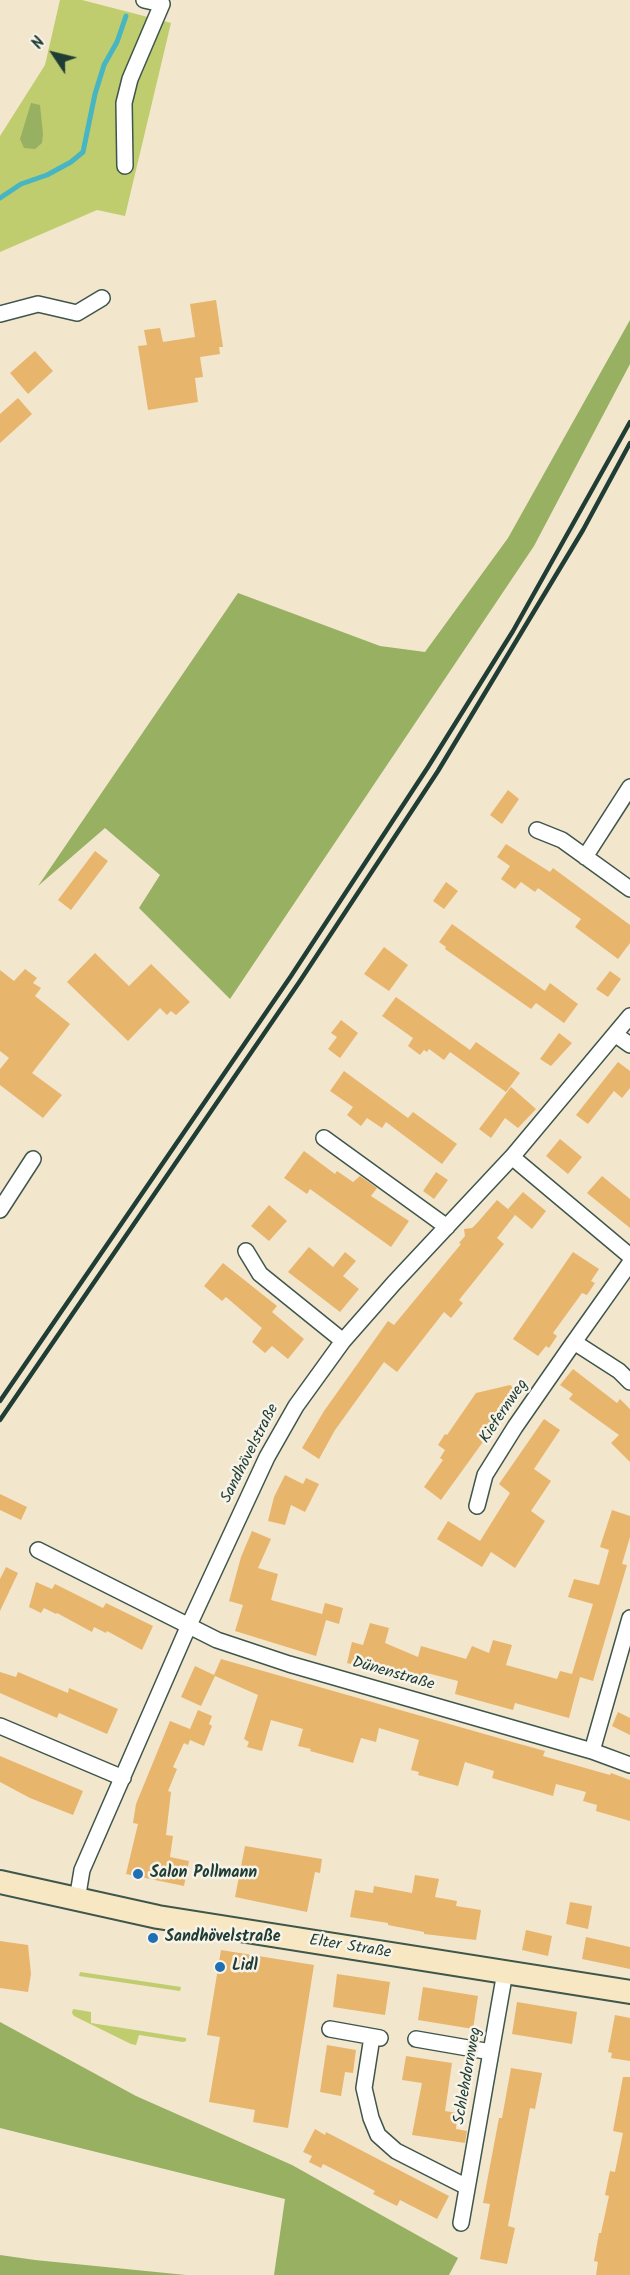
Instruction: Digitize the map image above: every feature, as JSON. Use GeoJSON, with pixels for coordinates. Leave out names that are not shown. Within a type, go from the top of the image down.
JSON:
{"type":"FeatureCollection","features":[{"type":"Feature","properties":{"kind":"main road","name":"Elter Straße"},"geometry":{"type":"LineString","coordinates":[[0,1882],[158,1917],[630,1992]]}},
{"type":"Feature","properties":{"kind":"street"},"geometry":{"type":"LineString","coordinates":[[125,166],[124,103],[130,79],[162,4],[144,0]]}},
{"type":"Feature","properties":{"kind":"street"},"geometry":{"type":"LineString","coordinates":[[0,314],[38,304],[77,313],[102,298]]}},
{"type":"Feature","properties":{"kind":"street"},"geometry":{"type":"LineString","coordinates":[[585,857],[630,787]]}},
{"type":"Feature","properties":{"kind":"street"},"geometry":{"type":"LineString","coordinates":[[537,830],[562,840],[630,889]]}},
{"type":"Feature","properties":{"kind":"street","name":"Sandhövelstraße"},"geometry":{"type":"LineString","coordinates":[[77,1900],[82,1870],[189,1625],[267,1457],[296,1406],[343,1341],[512,1157],[630,1016]]}},
{"type":"Feature","properties":{"kind":"street"},"geometry":{"type":"LineString","coordinates":[[616,1035],[630,1045]]}},
{"type":"Feature","properties":{"kind":"street"},"geometry":{"type":"LineString","coordinates":[[324,1138],[447,1227]]}},
{"type":"Feature","properties":{"kind":"street"},"geometry":{"type":"LineString","coordinates":[[512,1157],[630,1256]]}},
{"type":"Feature","properties":{"kind":"street"},"geometry":{"type":"LineString","coordinates":[[0,1210],[33,1159]]}},
{"type":"Feature","properties":{"kind":"street"},"geometry":{"type":"LineString","coordinates":[[246,1251],[260,1274],[343,1341]]}},
{"type":"Feature","properties":{"kind":"street","name":"Kiefernweg"},"geometry":{"type":"LineString","coordinates":[[477,1506],[485,1475],[515,1427],[630,1263]]}},
{"type":"Feature","properties":{"kind":"street"},"geometry":{"type":"LineString","coordinates":[[574,1342],[619,1371],[630,1382]]}},
{"type":"Feature","properties":{"kind":"street"},"geometry":{"type":"LineString","coordinates":[[38,1550],[189,1625]]}},
{"type":"Feature","properties":{"kind":"street"},"geometry":{"type":"LineString","coordinates":[[591,1751],[630,1618]]}},
{"type":"Feature","properties":{"kind":"street","name":"Dünenstraße"},"geometry":{"type":"LineString","coordinates":[[189,1625],[217,1640],[289,1664],[591,1751],[630,1765]]}},
{"type":"Feature","properties":{"kind":"street"},"geometry":{"type":"LineString","coordinates":[[0,1726],[123,1778]]}},
{"type":"Feature","properties":{"kind":"street","name":"Schlehdornweg"},"geometry":{"type":"LineString","coordinates":[[461,2223],[505,1972]]}},
{"type":"Feature","properties":{"kind":"street"},"geometry":{"type":"LineString","coordinates":[[330,2029],[376,2037],[364,2088],[371,2118],[378,2135],[396,2151],[467,2187]]}},
{"type":"Feature","properties":{"kind":"street"},"geometry":{"type":"LineString","coordinates":[[416,2039],[491,2052]]}},
{"type":"Feature","properties":{"kind":"green space"},"geometry":{"type":"Polygon","coordinates":[[[60,0],[82,0],[171,23],[125,216],[97,210],[0,252],[0,136],[45,65],[60,0]]]}},
{"type":"Feature","properties":{"kind":"green space"},"geometry":{"type":"Polygon","coordinates":[[[31,103],[40,105],[43,134],[42,143],[35,149],[24,148],[20,139],[31,103]]]}},
{"type":"Feature","properties":{"kind":"green space"},"geometry":{"type":"Polygon","coordinates":[[[630,320],[630,364],[534,546],[230,999],[139,908],[160,875],[105,828],[38,886],[238,593],[380,646],[425,652],[508,538],[630,320]]]}},
{"type":"Feature","properties":{"kind":"green space"},"geometry":{"type":"Polygon","coordinates":[[[80,1972],[181,1987],[180,1991],[79,1976],[80,1972]]]}},
{"type":"Feature","properties":{"kind":"green space"},"geometry":{"type":"Polygon","coordinates":[[[73,2009],[91,2012],[91,2023],[186,2038],[186,2041],[139,2035],[136,2045],[131,2044],[74,2016],[73,2009]]]}},
{"type":"Feature","properties":{"kind":"green space"},"geometry":{"type":"Polygon","coordinates":[[[0,2022],[136,2096],[292,2165],[458,2258],[449,2275],[274,2275],[285,2199],[0,2128],[0,2022]]]}},
{"type":"Feature","properties":{"kind":"green space"},"geometry":{"type":"Polygon","coordinates":[[[0,2255],[35,2260],[186,2275],[0,2275],[0,2255]]]}},
{"type":"Feature","properties":{"kind":"building"},"geometry":{"type":"Polygon","coordinates":[[[216,300],[223,347],[219,347],[220,354],[200,357],[203,377],[195,378],[198,402],[148,410],[138,346],[147,345],[144,330],[160,328],[163,342],[195,337],[190,304],[216,300]]]}},
{"type":"Feature","properties":{"kind":"building"},"geometry":{"type":"Polygon","coordinates":[[[35,351],[53,371],[28,394],[10,373],[35,351]]]}},
{"type":"Feature","properties":{"kind":"building"},"geometry":{"type":"Polygon","coordinates":[[[18,398],[32,414],[0,443],[0,414],[18,398]]]}},
{"type":"Feature","properties":{"kind":"building"},"geometry":{"type":"Polygon","coordinates":[[[508,790],[519,799],[502,824],[490,815],[508,790]]]}},
{"type":"Feature","properties":{"kind":"building"},"geometry":{"type":"Polygon","coordinates":[[[506,844],[550,872],[553,868],[630,925],[630,943],[618,959],[575,927],[581,919],[538,888],[535,892],[521,882],[515,889],[501,879],[510,866],[497,857],[506,844]]]}},
{"type":"Feature","properties":{"kind":"building"},"geometry":{"type":"Polygon","coordinates":[[[95,851],[108,861],[71,910],[58,900],[95,851]]]}},
{"type":"Feature","properties":{"kind":"building"},"geometry":{"type":"Polygon","coordinates":[[[446,882],[458,891],[444,909],[433,901],[446,882]]]}},
{"type":"Feature","properties":{"kind":"building"},"geometry":{"type":"Polygon","coordinates":[[[452,924],[545,991],[550,983],[578,1004],[564,1023],[536,1003],[531,1009],[445,949],[446,947],[439,942],[452,924]]]}},
{"type":"Feature","properties":{"kind":"building"},"geometry":{"type":"Polygon","coordinates":[[[384,947],[408,965],[389,991],[364,974],[384,947]]]}},
{"type":"Feature","properties":{"kind":"building"},"geometry":{"type":"Polygon","coordinates":[[[95,953],[129,986],[151,964],[190,1002],[176,1015],[171,1011],[167,1015],[160,1008],[128,1041],[67,982],[95,953]]]}},
{"type":"Feature","properties":{"kind":"building"},"geometry":{"type":"Polygon","coordinates":[[[25,969],[37,978],[33,983],[41,988],[35,996],[70,1024],[32,1073],[62,1095],[43,1118],[0,1085],[0,1069],[9,1058],[0,1051],[0,970],[14,981],[25,969]]]}},
{"type":"Feature","properties":{"kind":"building"},"geometry":{"type":"Polygon","coordinates":[[[610,971],[621,979],[608,997],[596,989],[610,971]]]}},
{"type":"Feature","properties":{"kind":"building"},"geometry":{"type":"Polygon","coordinates":[[[396,997],[470,1050],[476,1042],[520,1073],[506,1092],[450,1052],[444,1060],[429,1049],[427,1052],[424,1050],[420,1055],[408,1046],[413,1038],[382,1016],[396,997]]]}},
{"type":"Feature","properties":{"kind":"building"},"geometry":{"type":"Polygon","coordinates":[[[341,1020],[358,1033],[340,1058],[328,1049],[337,1037],[331,1033],[341,1020]]]}},
{"type":"Feature","properties":{"kind":"building"},"geometry":{"type":"Polygon","coordinates":[[[559,1033],[572,1043],[551,1066],[540,1059],[559,1033]]]}},
{"type":"Feature","properties":{"kind":"building"},"geometry":{"type":"Polygon","coordinates":[[[618,1062],[630,1071],[630,1088],[622,1098],[614,1091],[588,1124],[576,1115],[618,1062]]]}},
{"type":"Feature","properties":{"kind":"building"},"geometry":{"type":"Polygon","coordinates":[[[344,1071],[408,1118],[413,1112],[457,1144],[442,1164],[386,1122],[382,1128],[367,1118],[361,1126],[347,1115],[353,1107],[330,1091],[344,1071]]]}},
{"type":"Feature","properties":{"kind":"building"},"geometry":{"type":"Polygon","coordinates":[[[511,1087],[536,1109],[518,1128],[505,1118],[491,1138],[479,1129],[511,1087]]]}},
{"type":"Feature","properties":{"kind":"building"},"geometry":{"type":"Polygon","coordinates":[[[560,1139],[582,1157],[568,1174],[546,1156],[560,1139]]]}},
{"type":"Feature","properties":{"kind":"building"},"geometry":{"type":"Polygon","coordinates":[[[304,1151],[335,1174],[337,1171],[353,1182],[360,1176],[377,1188],[371,1196],[409,1221],[391,1247],[310,1189],[307,1194],[284,1178],[304,1151]]]}},
{"type":"Feature","properties":{"kind":"building"},"geometry":{"type":"Polygon","coordinates":[[[436,1172],[448,1180],[434,1199],[423,1191],[436,1172]]]}},
{"type":"Feature","properties":{"kind":"building"},"geometry":{"type":"Polygon","coordinates":[[[602,1176],[630,1199],[630,1228],[587,1193],[602,1176]]]}},
{"type":"Feature","properties":{"kind":"building"},"geometry":{"type":"Polygon","coordinates":[[[523,1192],[546,1211],[532,1229],[508,1209],[523,1192]]]}},
{"type":"Feature","properties":{"kind":"building"},"geometry":{"type":"Polygon","coordinates":[[[497,1200],[515,1215],[497,1238],[504,1244],[459,1300],[463,1303],[451,1318],[444,1312],[397,1372],[384,1362],[335,1430],[319,1459],[302,1448],[324,1411],[388,1321],[394,1325],[461,1244],[459,1243],[465,1236],[464,1229],[472,1228],[497,1200]]]}},
{"type":"Feature","properties":{"kind":"building"},"geometry":{"type":"Polygon","coordinates":[[[269,1205],[287,1221],[269,1241],[251,1226],[269,1205]]]}},
{"type":"Feature","properties":{"kind":"building"},"geometry":{"type":"Polygon","coordinates":[[[309,1247],[333,1267],[345,1252],[356,1261],[343,1276],[359,1289],[340,1312],[288,1272],[309,1247]]]}},
{"type":"Feature","properties":{"kind":"building"},"geometry":{"type":"Polygon","coordinates":[[[573,1252],[599,1269],[591,1281],[595,1283],[587,1295],[582,1293],[553,1333],[557,1336],[549,1348],[546,1346],[538,1356],[513,1339],[573,1252]]]}},
{"type":"Feature","properties":{"kind":"building"},"geometry":{"type":"Polygon","coordinates":[[[223,1263],[277,1306],[272,1312],[304,1339],[288,1359],[272,1346],[265,1353],[252,1342],[262,1328],[226,1297],[222,1301],[204,1286],[223,1263]]]}},
{"type":"Feature","properties":{"kind":"building"},"geometry":{"type":"Polygon","coordinates":[[[573,1369],[617,1403],[620,1399],[630,1409],[630,1462],[611,1443],[619,1435],[569,1399],[573,1394],[560,1385],[573,1369]]]}},
{"type":"Feature","properties":{"kind":"building"},"geometry":{"type":"Polygon","coordinates":[[[510,1385],[519,1392],[441,1500],[424,1487],[443,1460],[440,1458],[445,1450],[438,1445],[476,1393],[510,1385]]]}},
{"type":"Feature","properties":{"kind":"building"},"geometry":{"type":"Polygon","coordinates":[[[544,1419],[560,1430],[534,1469],[551,1481],[531,1511],[545,1521],[515,1568],[491,1552],[482,1567],[437,1539],[448,1521],[480,1541],[510,1493],[499,1484],[544,1419]]]}},
{"type":"Feature","properties":{"kind":"building"},"geometry":{"type":"Polygon","coordinates":[[[285,1475],[303,1484],[306,1478],[319,1484],[305,1512],[291,1505],[285,1525],[268,1521],[274,1497],[285,1475]]]}},
{"type":"Feature","properties":{"kind":"building"},"geometry":{"type":"Polygon","coordinates":[[[0,1494],[27,1507],[21,1520],[0,1510],[0,1494]]]}},
{"type":"Feature","properties":{"kind":"building"},"geometry":{"type":"Polygon","coordinates":[[[612,1510],[630,1516],[630,1537],[622,1564],[627,1565],[593,1681],[580,1677],[569,1718],[515,1703],[513,1710],[455,1694],[458,1681],[427,1673],[424,1685],[347,1663],[352,1642],[363,1645],[370,1623],[389,1628],[385,1643],[418,1657],[421,1646],[466,1659],[472,1646],[489,1653],[493,1640],[512,1645],[506,1665],[557,1679],[560,1671],[572,1674],[593,1604],[568,1597],[574,1579],[599,1585],[609,1550],[600,1547],[612,1510]]]}},
{"type":"Feature","properties":{"kind":"building"},"geometry":{"type":"Polygon","coordinates":[[[252,1531],[271,1539],[258,1568],[278,1574],[271,1600],[322,1614],[325,1603],[343,1608],[339,1624],[326,1620],[316,1656],[235,1631],[243,1605],[229,1601],[241,1557],[252,1531]]]}},
{"type":"Feature","properties":{"kind":"building"},"geometry":{"type":"Polygon","coordinates":[[[6,1567],[18,1573],[0,1611],[0,1579],[6,1567]]]}},
{"type":"Feature","properties":{"kind":"building"},"geometry":{"type":"Polygon","coordinates":[[[36,1582],[52,1589],[55,1584],[103,1608],[106,1603],[153,1626],[142,1650],[107,1631],[106,1633],[94,1627],[92,1632],[57,1613],[44,1608],[41,1613],[29,1607],[36,1582]]]}},
{"type":"Feature","properties":{"kind":"building"},"geometry":{"type":"Polygon","coordinates":[[[221,1659],[545,1751],[543,1756],[630,1780],[630,1821],[596,1811],[597,1805],[583,1801],[586,1792],[556,1784],[553,1796],[492,1778],[494,1771],[465,1762],[458,1786],[418,1775],[419,1772],[411,1770],[419,1740],[379,1728],[376,1742],[361,1738],[353,1763],[298,1746],[303,1729],[271,1720],[262,1751],[247,1747],[249,1742],[244,1739],[258,1695],[215,1676],[201,1706],[181,1697],[195,1666],[214,1675],[221,1659]]]}},
{"type":"Feature","properties":{"kind":"building"},"geometry":{"type":"Polygon","coordinates":[[[0,1672],[16,1677],[18,1672],[68,1693],[69,1688],[118,1709],[107,1734],[59,1713],[57,1718],[0,1693],[0,1672]]]}},
{"type":"Feature","properties":{"kind":"building"},"geometry":{"type":"Polygon","coordinates":[[[198,1710],[212,1716],[209,1724],[212,1726],[204,1746],[190,1740],[188,1745],[184,1743],[173,1767],[177,1769],[168,1791],[171,1792],[166,1835],[173,1836],[170,1857],[189,1861],[184,1886],[126,1874],[138,1824],[133,1823],[136,1804],[170,1721],[190,1729],[198,1710]]]}},
{"type":"Feature","properties":{"kind":"building"},"geometry":{"type":"Polygon","coordinates":[[[618,1712],[630,1718],[630,1735],[612,1726],[618,1712]]]}},
{"type":"Feature","properties":{"kind":"building"},"geometry":{"type":"Polygon","coordinates":[[[0,1756],[83,1791],[73,1815],[30,1798],[0,1782],[0,1756]]]}},
{"type":"Feature","properties":{"kind":"building"},"geometry":{"type":"Polygon","coordinates":[[[245,1846],[322,1859],[320,1873],[315,1872],[307,1912],[235,1897],[245,1846]]]}},
{"type":"Feature","properties":{"kind":"building"},"geometry":{"type":"Polygon","coordinates":[[[415,1875],[439,1879],[435,1897],[457,1901],[456,1906],[481,1910],[476,1940],[424,1934],[424,1932],[388,1925],[388,1923],[350,1917],[355,1890],[373,1893],[374,1886],[412,1893],[415,1875]]]}},
{"type":"Feature","properties":{"kind":"building"},"geometry":{"type":"Polygon","coordinates":[[[570,1902],[592,1906],[588,1929],[566,1924],[570,1902]]]}},
{"type":"Feature","properties":{"kind":"building"},"geometry":{"type":"Polygon","coordinates":[[[526,1930],[552,1936],[548,1956],[522,1950],[526,1930]]]}},
{"type":"Feature","properties":{"kind":"building"},"geometry":{"type":"Polygon","coordinates":[[[586,1937],[630,1947],[630,1969],[582,1959],[586,1937]]]}},
{"type":"Feature","properties":{"kind":"building"},"geometry":{"type":"Polygon","coordinates":[[[0,1941],[28,1945],[31,1974],[28,1992],[0,1988],[0,1941]]]}},
{"type":"Feature","properties":{"kind":"building"},"geometry":{"type":"Polygon","coordinates":[[[221,1950],[314,1965],[288,2128],[253,2122],[255,2110],[209,2102],[220,2037],[207,2035],[221,1950]]]}},
{"type":"Feature","properties":{"kind":"building"},"geometry":{"type":"Polygon","coordinates":[[[337,1974],[390,1982],[385,2015],[333,2007],[337,1974]]]}},
{"type":"Feature","properties":{"kind":"building"},"geometry":{"type":"Polygon","coordinates":[[[423,1987],[478,1996],[473,2029],[418,2020],[423,1987]]]}},
{"type":"Feature","properties":{"kind":"building"},"geometry":{"type":"Polygon","coordinates":[[[517,2002],[577,2012],[572,2044],[512,2034],[517,2002]]]}},
{"type":"Feature","properties":{"kind":"building"},"geometry":{"type":"Polygon","coordinates":[[[615,2015],[630,2018],[630,2061],[611,2058],[612,2053],[608,2052],[615,2015]]]}},
{"type":"Feature","properties":{"kind":"building"},"geometry":{"type":"Polygon","coordinates":[[[327,2045],[356,2050],[353,2073],[345,2072],[341,2096],[320,2092],[327,2045]]]}},
{"type":"Feature","properties":{"kind":"building"},"geometry":{"type":"Polygon","coordinates":[[[406,2056],[452,2063],[445,2111],[457,2113],[456,2129],[467,2131],[465,2143],[412,2135],[422,2083],[402,2080],[406,2056]]]}},
{"type":"Feature","properties":{"kind":"building"},"geometry":{"type":"Polygon","coordinates":[[[511,2068],[542,2073],[535,2109],[530,2108],[508,2226],[515,2228],[507,2264],[480,2259],[490,2204],[483,2203],[511,2068]]]}},
{"type":"Feature","properties":{"kind":"building"},"geometry":{"type":"Polygon","coordinates":[[[623,2077],[630,2077],[630,2275],[596,2275],[598,2262],[594,2261],[609,2196],[605,2195],[610,2171],[615,2172],[623,2133],[613,2131],[623,2077]]]}},
{"type":"Feature","properties":{"kind":"building"},"geometry":{"type":"Polygon","coordinates":[[[315,2129],[325,2135],[326,2132],[449,2196],[437,2219],[400,2200],[397,2206],[373,2194],[375,2191],[323,2164],[321,2168],[309,2162],[312,2156],[303,2152],[315,2129]]]}},
{"type":"Feature","properties":{"kind":"waterway"},"geometry":{"type":"LineString","coordinates":[[0,198],[21,184],[47,175],[71,162],[83,152],[95,94],[104,65],[117,42],[126,16]]}},
{"type":"Feature","properties":{"kind":"railway"},"geometry":{"type":"LineString","coordinates":[[0,1401],[291,976],[428,767],[513,631],[630,422]]}},
{"type":"Feature","properties":{"kind":"railway"},"geometry":{"type":"LineString","coordinates":[[0,1420],[300,981],[438,771],[583,530],[630,443]]}},
{"type":"Feature","properties":{"kind":"place","name":"Salon Pollmann"},"geometry":{"type":"Point","coordinates":[138,1874]}},
{"type":"Feature","properties":{"kind":"place","name":"Sandhövelstraße"},"geometry":{"type":"Point","coordinates":[153,1938]}},
{"type":"Feature","properties":{"kind":"place","name":"Lidl"},"geometry":{"type":"Point","coordinates":[220,1967]}}]}
